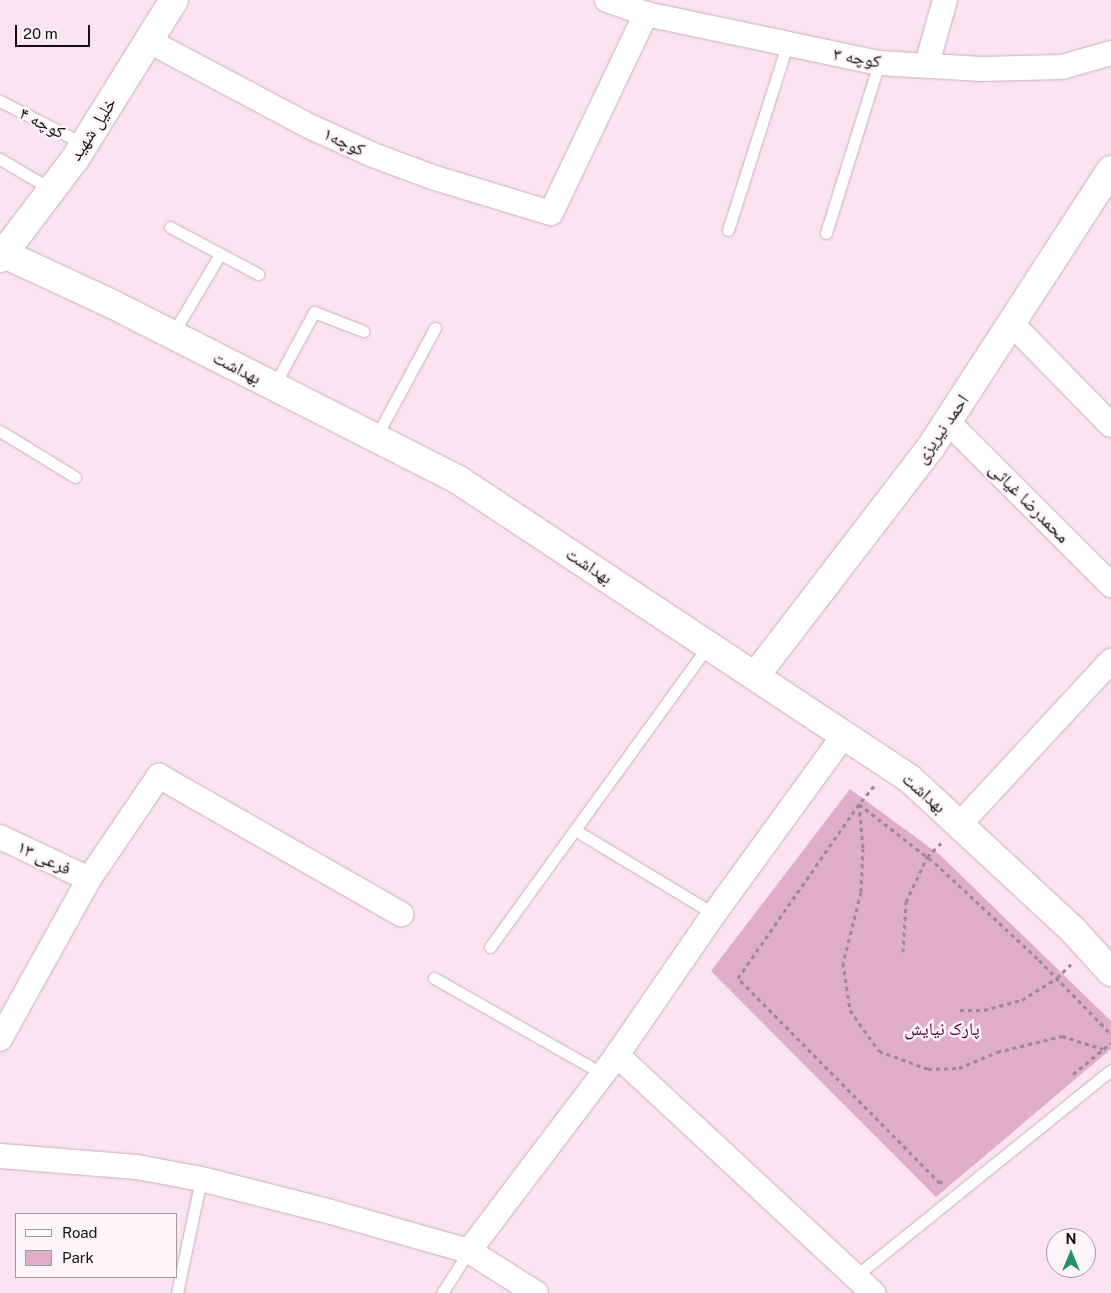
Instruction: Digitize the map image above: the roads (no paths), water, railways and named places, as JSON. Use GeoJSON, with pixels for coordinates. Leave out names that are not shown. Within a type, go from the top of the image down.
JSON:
{"type":"FeatureCollection","features":[{"type":"Feature","properties":{"kind":"street","name":"خلیل شهید"},"geometry":{"type":"LineString","coordinates":[[1,254],[84,144],[174,0]]}},
{"type":"Feature","properties":{"kind":"street","name":"کوچه ۳"},"geometry":{"type":"LineString","coordinates":[[607,0],[646,14],[786,45],[880,63],[927,64],[982,69],[1062,67],[1111,53]]}},
{"type":"Feature","properties":{"kind":"street"},"geometry":{"type":"LineString","coordinates":[[927,64],[945,0]]}},
{"type":"Feature","properties":{"kind":"street","name":"کوچه۱"},"geometry":{"type":"LineString","coordinates":[[149,41],[311,127],[373,155],[436,178],[551,213],[646,14]]}},
{"type":"Feature","properties":{"kind":"street","name":"احمد نیریزی"},"geometry":{"type":"LineString","coordinates":[[756,676],[948,422],[1111,170]]}},
{"type":"Feature","properties":{"kind":"street","name":"بهداشت"},"geometry":{"type":"LineString","coordinates":[[1,254],[172,335],[457,478],[910,778],[1088,947],[1111,972]]}},
{"type":"Feature","properties":{"kind":"street"},"geometry":{"type":"LineString","coordinates":[[1012,324],[1111,426]]}},
{"type":"Feature","properties":{"kind":"street","name":"محمدرضا غیاثی"},"geometry":{"type":"LineString","coordinates":[[948,422],[1111,585]]}},
{"type":"Feature","properties":{"kind":"street"},"geometry":{"type":"LineString","coordinates":[[959,825],[1111,661]]}},
{"type":"Feature","properties":{"kind":"street"},"geometry":{"type":"LineString","coordinates":[[469,1251],[617,1055],[714,914],[844,735]]}},
{"type":"Feature","properties":{"kind":"street"},"geometry":{"type":"LineString","coordinates":[[0,1039],[89,880],[159,776],[401,914]]}},
{"type":"Feature","properties":{"kind":"street","name":"فرعی ۱۳"},"geometry":{"type":"LineString","coordinates":[[0,837],[89,880]]}},
{"type":"Feature","properties":{"kind":"street"},"geometry":{"type":"LineString","coordinates":[[617,1055],[857,1275],[873,1293]]}},
{"type":"Feature","properties":{"kind":"street"},"geometry":{"type":"LineString","coordinates":[[0,1156],[137,1167],[201,1180],[469,1251],[536,1293]]}},
{"type":"Feature","properties":{"kind":"lane"},"geometry":{"type":"LineString","coordinates":[[728,230],[786,45]]}},
{"type":"Feature","properties":{"kind":"lane"},"geometry":{"type":"LineString","coordinates":[[826,233],[880,63]]}},
{"type":"Feature","properties":{"kind":"lane","name":"کوچه ۴"},"geometry":{"type":"LineString","coordinates":[[0,102],[84,144]]}},
{"type":"Feature","properties":{"kind":"lane"},"geometry":{"type":"LineString","coordinates":[[0,160],[51,189]]}},
{"type":"Feature","properties":{"kind":"lane"},"geometry":{"type":"LineString","coordinates":[[170,227],[258,274]]}},
{"type":"Feature","properties":{"kind":"lane"},"geometry":{"type":"LineString","coordinates":[[172,335],[220,254]]}},
{"type":"Feature","properties":{"kind":"lane"},"geometry":{"type":"LineString","coordinates":[[274,386],[314,312],[362,331]]}},
{"type":"Feature","properties":{"kind":"lane"},"geometry":{"type":"LineString","coordinates":[[376,437],[436,328]]}},
{"type":"Feature","properties":{"kind":"lane"},"geometry":{"type":"LineString","coordinates":[[0,431],[75,477]]}},
{"type":"Feature","properties":{"kind":"lane"},"geometry":{"type":"LineString","coordinates":[[490,947],[709,645]]}},
{"type":"Feature","properties":{"kind":"lane"},"geometry":{"type":"LineString","coordinates":[[575,830],[714,914]]}},
{"type":"Feature","properties":{"kind":"lane"},"geometry":{"type":"LineString","coordinates":[[434,978],[603,1074]]}},
{"type":"Feature","properties":{"kind":"lane"},"geometry":{"type":"LineString","coordinates":[[857,1275],[1111,1070]]}},
{"type":"Feature","properties":{"kind":"lane"},"geometry":{"type":"LineString","coordinates":[[177,1293],[201,1180]]}},
{"type":"Feature","properties":{"kind":"lane"},"geometry":{"type":"LineString","coordinates":[[442,1293],[469,1251]]}},
{"type":"Feature","properties":{"kind":"park label","name":"پارک نیایش"},"geometry":{"type":"Point","coordinates":[942,1029]}}]}
